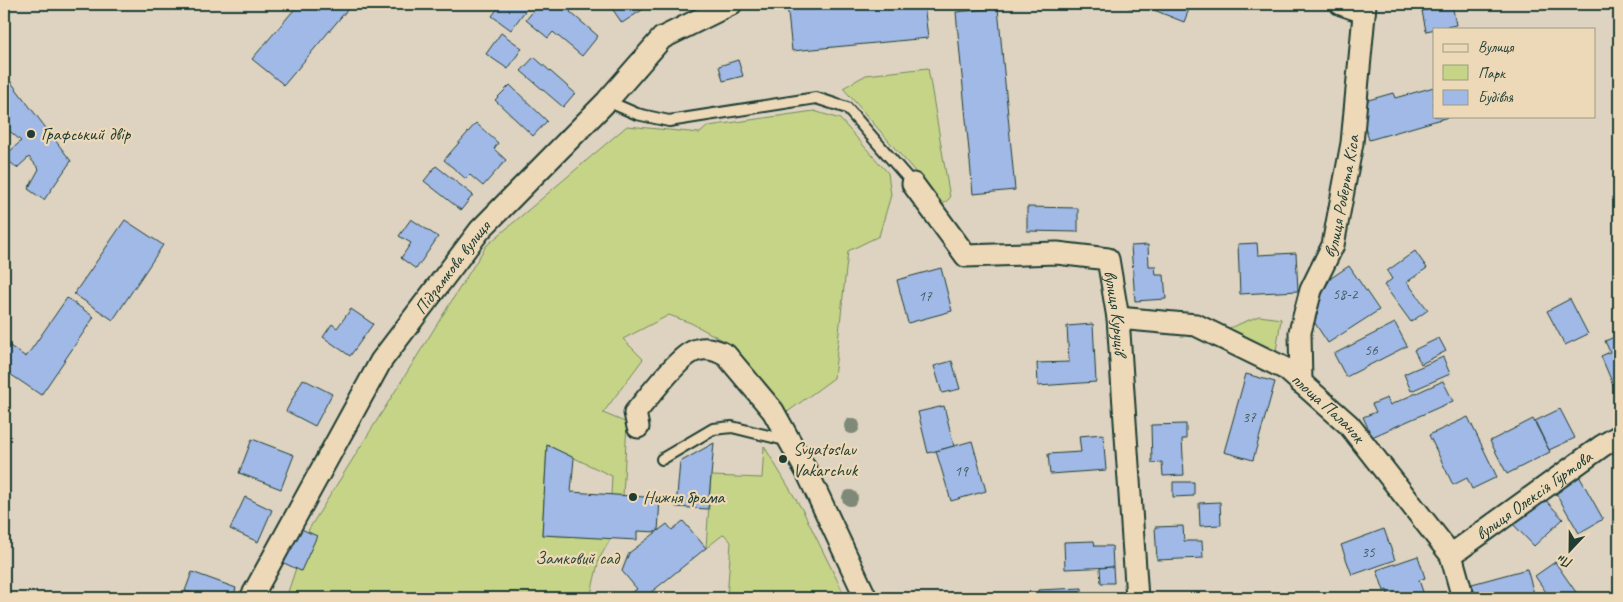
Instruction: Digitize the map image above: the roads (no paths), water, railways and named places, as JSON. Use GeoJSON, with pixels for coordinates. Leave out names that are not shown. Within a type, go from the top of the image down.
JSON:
{"type":"FeatureCollection","features":[{"type":"Feature","properties":{"kind":"street","name":"Підзамкова вулиця"},"geometry":{"type":"LineString","coordinates":[[251,598],[381,361],[480,230],[608,101],[662,38],[731,4]]}},
{"type":"Feature","properties":{"kind":"street"},"geometry":{"type":"LineString","coordinates":[[1341,4],[1365,8]]}},
{"type":"Feature","properties":{"kind":"street","name":"вулиця Роберта Кіса"},"geometry":{"type":"LineString","coordinates":[[1301,383],[1300,332],[1311,290],[1333,245],[1352,143],[1365,8]]}},
{"type":"Feature","properties":{"kind":"street","name":"вулиця Куруців"},"geometry":{"type":"LineString","coordinates":[[913,184],[966,256],[1057,253],[1108,259],[1118,318],[1137,598]]}},
{"type":"Feature","properties":{"kind":"street","name":"площа Паланок"},"geometry":{"type":"LineString","coordinates":[[1118,318],[1196,325],[1286,370],[1349,425],[1451,555],[1463,598]]}},
{"type":"Feature","properties":{"kind":"street"},"geometry":{"type":"LineString","coordinates":[[638,427],[635,413],[681,360],[692,352],[703,349],[716,350],[726,355],[773,411],[808,474],[866,598]]}},
{"type":"Feature","properties":{"kind":"street","name":"вулиця Олексія Гуртова"},"geometry":{"type":"LineString","coordinates":[[1451,555],[1602,446],[1619,436]]}},
{"type":"Feature","properties":{"kind":"lane"},"geometry":{"type":"LineString","coordinates":[[608,101],[637,114],[669,121],[816,98],[846,108],[913,184]]}},
{"type":"Feature","properties":{"kind":"lane"},"geometry":{"type":"LineString","coordinates":[[662,459],[713,429],[732,426],[790,441]]}},
{"type":"Feature","properties":{"kind":"place","name":"Графський двір"},"geometry":{"type":"Point","coordinates":[31,134]}},
{"type":"Feature","properties":{"kind":"place","name":"Svyatoslav Vakarchuk"},"geometry":{"type":"Point","coordinates":[783,459]}},
{"type":"Feature","properties":{"kind":"place","name":"Нижня брама"},"geometry":{"type":"Point","coordinates":[633,497]}},
{"type":"Feature","properties":{"kind":"park label","name":"Замковий сад"},"geometry":{"type":"Point","coordinates":[577,558]}}]}
